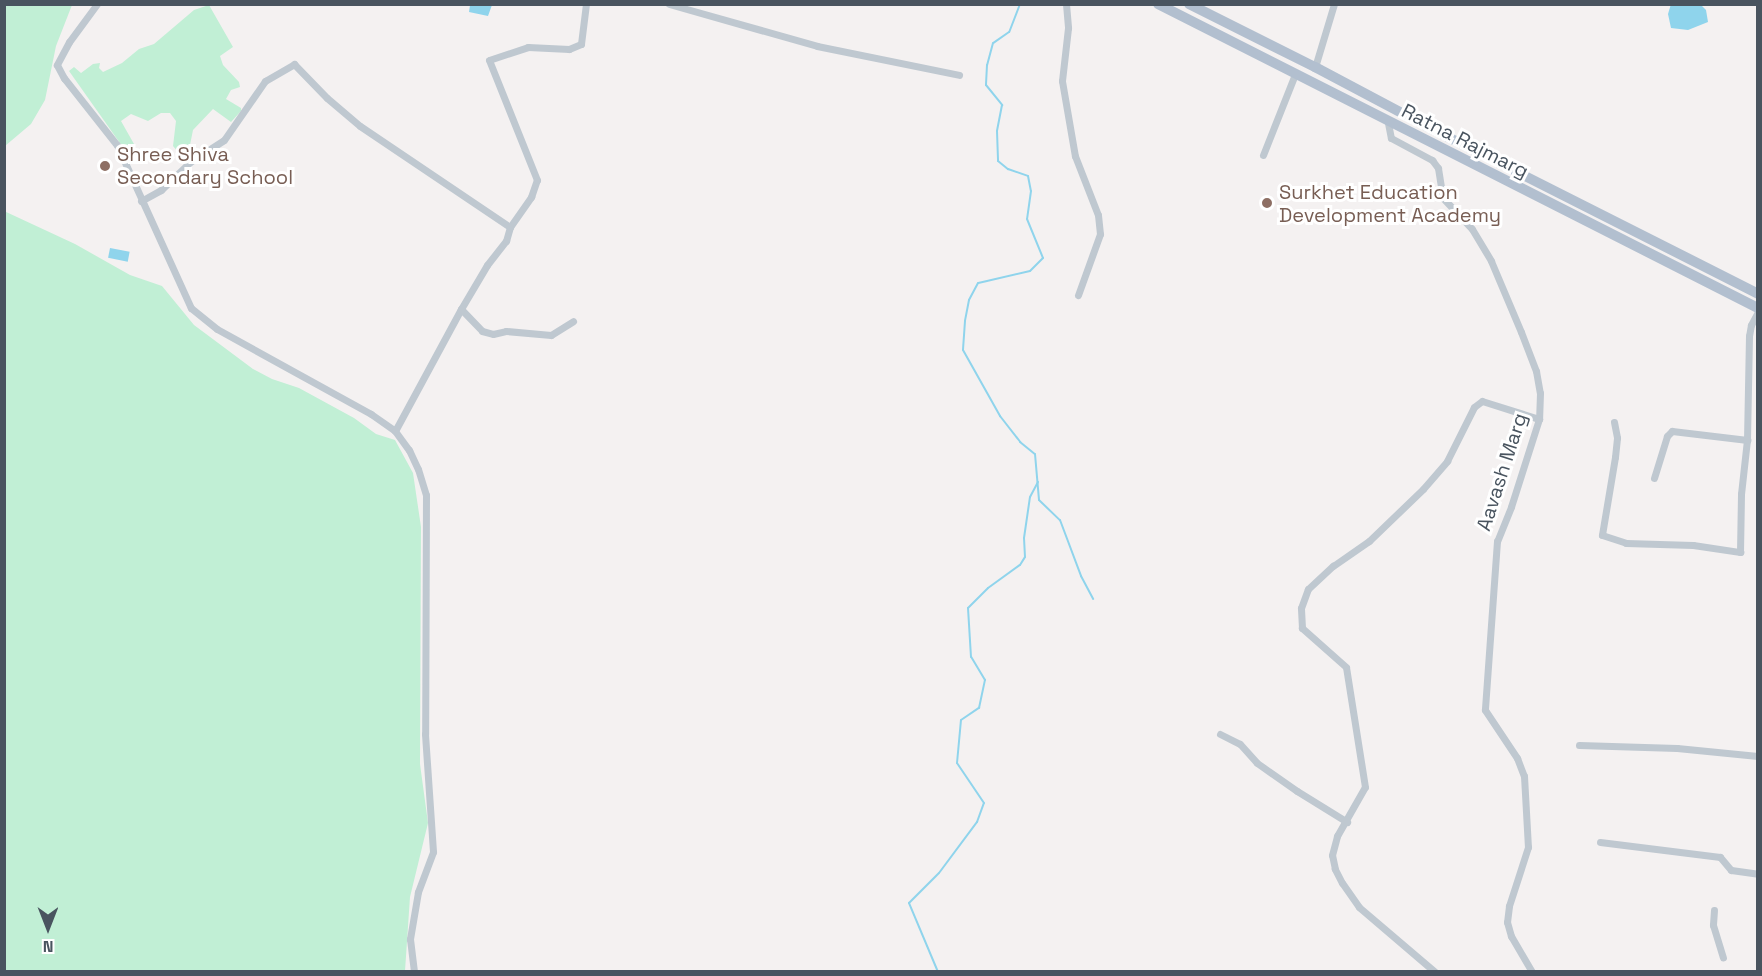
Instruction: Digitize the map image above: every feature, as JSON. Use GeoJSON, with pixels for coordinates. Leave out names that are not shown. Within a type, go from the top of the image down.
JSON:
{"type":"FeatureCollection","features":[{"type":"Feature","properties":{"kind":"main road","name":"Ratna Rajmarg"},"geometry":{"type":"LineString","coordinates":[[1158,4],[1758,310]]}},
{"type":"Feature","properties":{"kind":"main road","name":"Ratna Rajmarg"},"geometry":{"type":"LineString","coordinates":[[1189,4],[1316,66],[1430,129],[1758,294]]}},
{"type":"Feature","properties":{"kind":"street"},"geometry":{"type":"LineString","coordinates":[[97,4],[69,42],[57,65],[64,78],[117,145],[191,308],[217,329],[371,414],[395,431],[409,450],[426,495],[425,734],[433,852],[418,892],[410,939],[414,972]]}},
{"type":"Feature","properties":{"kind":"street"},"geometry":{"type":"LineString","coordinates":[[395,431],[437,358],[461,309],[487,266],[506,241],[510,227],[531,198],[537,180],[489,60],[528,47],[569,49],[581,44],[586,4]]}},
{"type":"Feature","properties":{"kind":"street"},"geometry":{"type":"LineString","coordinates":[[669,4],[818,46],[959,75]]}},
{"type":"Feature","properties":{"kind":"street"},"geometry":{"type":"LineString","coordinates":[[1066,4],[1068,28],[1062,81],[1075,156],[1098,215],[1100,234],[1078,295]]}},
{"type":"Feature","properties":{"kind":"street"},"geometry":{"type":"LineString","coordinates":[[1316,66],[1334,4]]}},
{"type":"Feature","properties":{"kind":"street"},"geometry":{"type":"LineString","coordinates":[[141,201],[161,190],[190,162],[224,140],[265,81],[294,64],[327,98],[360,126],[510,227]]}},
{"type":"Feature","properties":{"kind":"street"},"geometry":{"type":"LineString","coordinates":[[1263,155],[1295,74]]}},
{"type":"Feature","properties":{"kind":"street","name":"Aavash Marg"},"geometry":{"type":"LineString","coordinates":[[1388,123],[1391,138],[1431,160],[1438,168],[1443,198],[1472,229],[1491,261],[1536,371],[1540,393],[1539,419],[1511,507],[1497,541],[1485,710],[1499,734],[1518,758],[1524,776],[1528,847],[1511,898],[1507,922],[1511,936],[1532,972]]}},
{"type":"Feature","properties":{"kind":"street"},"geometry":{"type":"LineString","coordinates":[[461,309],[482,331],[493,334],[506,331],[552,335],[573,321]]}},
{"type":"Feature","properties":{"kind":"street"},"geometry":{"type":"LineString","coordinates":[[1614,422],[1617,438],[1615,457],[1602,535],[1626,543],[1693,545],[1740,552],[1741,494],[1747,440],[1749,336],[1758,310]]}},
{"type":"Feature","properties":{"kind":"street"},"geometry":{"type":"LineString","coordinates":[[1435,972],[1359,907],[1342,883],[1332,855],[1337,836],[1365,787],[1346,667],[1302,628],[1301,609],[1308,589],[1333,566],[1369,541],[1423,489],[1456,448],[1474,407],[1482,402],[1539,419]]}},
{"type":"Feature","properties":{"kind":"street"},"geometry":{"type":"LineString","coordinates":[[1654,477],[1667,436],[1672,431],[1747,440]]}},
{"type":"Feature","properties":{"kind":"street"},"geometry":{"type":"LineString","coordinates":[[1220,734],[1240,744],[1257,764],[1347,822]]}},
{"type":"Feature","properties":{"kind":"street"},"geometry":{"type":"LineString","coordinates":[[1579,745],[1677,748],[1758,756]]}},
{"type":"Feature","properties":{"kind":"street"},"geometry":{"type":"LineString","coordinates":[[1600,842],[1720,857],[1731,870],[1758,874]]}},
{"type":"Feature","properties":{"kind":"street"},"geometry":{"type":"LineString","coordinates":[[1714,910],[1713,925],[1723,958]]}},
{"type":"Feature","properties":{"kind":"green space"},"geometry":{"type":"Polygon","coordinates":[[[5,4],[72,5],[56,46],[45,100],[31,124],[5,146],[5,4]]]}},
{"type":"Feature","properties":{"kind":"green space"},"geometry":{"type":"Polygon","coordinates":[[[209,5],[233,47],[220,56],[223,65],[239,82],[240,87],[231,90],[226,99],[241,108],[241,111],[231,122],[213,109],[193,130],[190,145],[179,153],[173,146],[176,121],[170,113],[161,113],[148,121],[131,114],[121,121],[134,144],[132,152],[127,153],[69,71],[74,67],[81,73],[93,64],[100,63],[99,68],[103,72],[122,63],[139,49],[154,44],[194,10],[209,5]]]}},
{"type":"Feature","properties":{"kind":"green space"},"geometry":{"type":"Polygon","coordinates":[[[4,211],[75,244],[130,275],[162,286],[194,325],[253,369],[272,379],[299,388],[354,418],[376,434],[395,440],[413,473],[421,527],[420,764],[428,823],[410,897],[405,971],[5,971],[4,211]]]}},
{"type":"Feature","properties":{"kind":"water"},"geometry":{"type":"Polygon","coordinates":[[[470,4],[492,5],[488,16],[469,12],[470,4]]]}},
{"type":"Feature","properties":{"kind":"water"},"geometry":{"type":"Polygon","coordinates":[[[1671,4],[1701,5],[1706,10],[1708,22],[1688,30],[1671,28],[1668,14],[1671,4]]]}},
{"type":"Feature","properties":{"kind":"water"},"geometry":{"type":"Polygon","coordinates":[[[110,248],[130,252],[128,262],[108,258],[110,248]]]}},
{"type":"Feature","properties":{"kind":"waterway"},"geometry":{"type":"LineString","coordinates":[[1020,4],[1009,32],[993,43],[987,65],[986,85],[1002,105],[997,131],[998,161],[1008,169],[1028,176],[1031,191],[1027,219],[1043,258],[1030,271],[978,283],[969,300],[963,350],[1000,416],[1020,442],[1035,454],[1039,500],[1060,520],[1081,576],[1093,599]]}},
{"type":"Feature","properties":{"kind":"waterway"},"geometry":{"type":"LineString","coordinates":[[938,972],[909,903],[939,873],[977,822],[984,803],[957,763],[961,720],[979,708],[985,680],[971,657],[968,608],[988,588],[1020,565],[1025,557],[1024,538],[1030,497],[1038,482]]}},
{"type":"Feature","properties":{"kind":"place","name":"Shree Shiva Secondary School"},"geometry":{"type":"Point","coordinates":[105,166]}},
{"type":"Feature","properties":{"kind":"place","name":"Surkhet Education Development Academy"},"geometry":{"type":"Point","coordinates":[1267,203]}}]}
